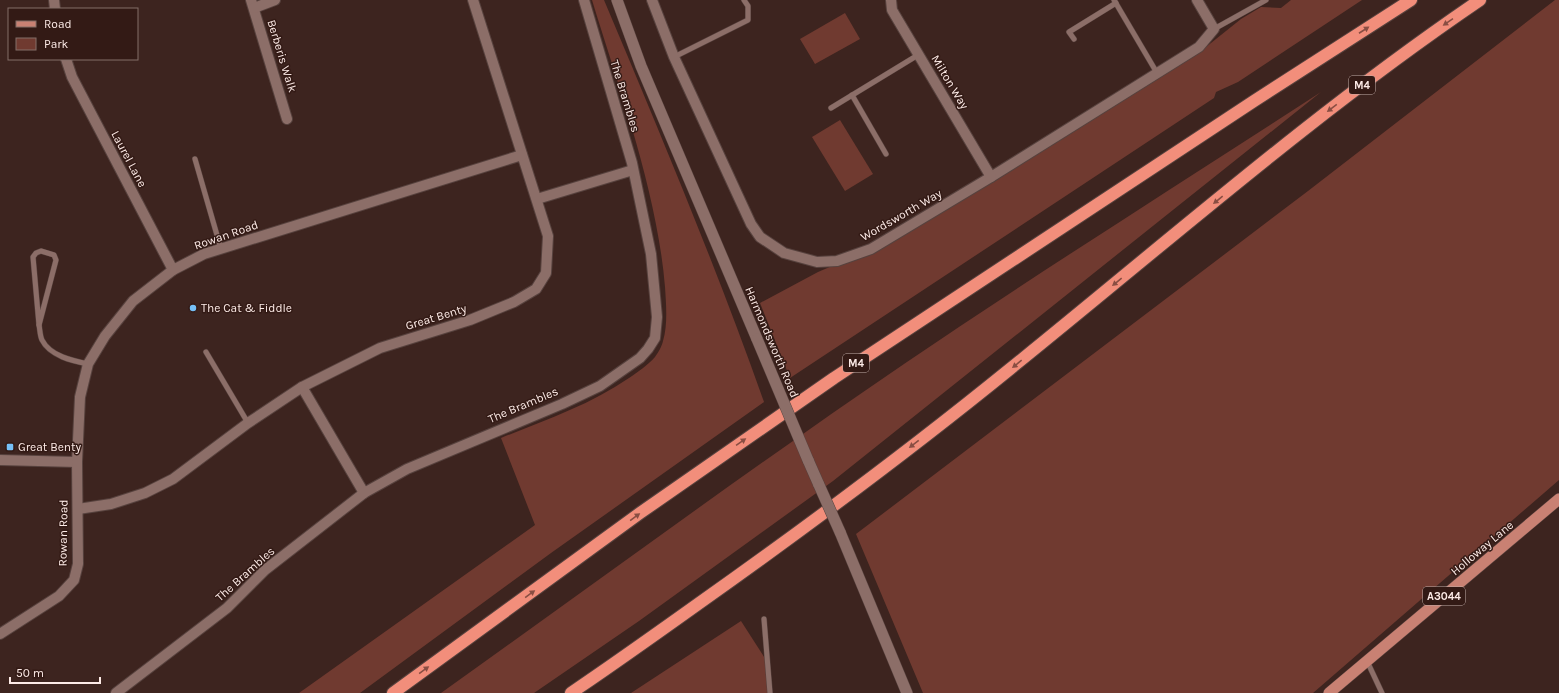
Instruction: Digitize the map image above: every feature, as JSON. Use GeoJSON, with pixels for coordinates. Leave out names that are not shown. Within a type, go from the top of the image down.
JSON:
{"type":"FeatureCollection","features":[{"type":"Feature","properties":{"kind":"highway","name":"M4"},"geometry":{"type":"LineString","coordinates":[[393,693],[640,513],[828,382],[1254,101],[1411,0]]}},
{"type":"Feature","properties":{"kind":"highway","name":"M4"},"geometry":{"type":"LineString","coordinates":[[571,693],[801,530],[889,464],[1008,371],[1306,128],[1434,31],[1480,0]]}},
{"type":"Feature","properties":{"kind":"main road","name":"Holloway Lane"},"geometry":{"type":"LineString","coordinates":[[1329,693],[1559,499]]}},
{"type":"Feature","properties":{"kind":"street"},"geometry":{"type":"LineString","coordinates":[[252,4],[275,0]]}},
{"type":"Feature","properties":{"kind":"street","name":"Great Benty"},"geometry":{"type":"LineString","coordinates":[[78,509],[118,502],[145,493],[173,479],[248,423],[302,387],[380,348],[470,320],[514,302],[536,289],[546,273],[548,236],[473,0]]}},
{"type":"Feature","properties":{"kind":"street","name":"The Brambles"},"geometry":{"type":"LineString","coordinates":[[116,693],[227,608],[265,570],[364,493],[414,466],[562,404],[600,386],[640,358],[648,349],[655,338],[657,317],[651,254],[633,170],[584,0]]}},
{"type":"Feature","properties":{"kind":"street","name":"Harmondsworth Road"},"geometry":{"type":"LineString","coordinates":[[617,0],[640,66],[908,693]]}},
{"type":"Feature","properties":{"kind":"street","name":"Wordsworth Way"},"geometry":{"type":"LineString","coordinates":[[652,0],[674,57],[751,224],[760,237],[784,253],[817,262],[837,261],[871,249],[991,177],[1199,47],[1214,29]]}},
{"type":"Feature","properties":{"kind":"street","name":"Milton Way"},"geometry":{"type":"LineString","coordinates":[[892,0],[892,10],[991,177]]}},
{"type":"Feature","properties":{"kind":"street"},"geometry":{"type":"LineString","coordinates":[[1197,0],[1214,29]]}},
{"type":"Feature","properties":{"kind":"street","name":"Berberis Walk"},"geometry":{"type":"LineString","coordinates":[[252,4],[287,119]]}},
{"type":"Feature","properties":{"kind":"street","name":"Laurel Lane"},"geometry":{"type":"LineString","coordinates":[[66,60],[72,77],[173,270]]}},
{"type":"Feature","properties":{"kind":"street","name":"Rowan Road"},"geometry":{"type":"LineString","coordinates":[[0,634],[59,596],[74,580],[78,564],[77,462],[80,398],[88,364],[105,336],[133,301],[173,270],[204,254],[522,156]]}},
{"type":"Feature","properties":{"kind":"street"},"geometry":{"type":"LineString","coordinates":[[537,199],[633,170]]}},
{"type":"Feature","properties":{"kind":"street"},"geometry":{"type":"LineString","coordinates":[[302,387],[364,493]]}},
{"type":"Feature","properties":{"kind":"street"},"geometry":{"type":"LineString","coordinates":[[0,460],[77,462]]}},
{"type":"Feature","properties":{"kind":"lane"},"geometry":{"type":"LineString","coordinates":[[674,57],[748,20],[748,6],[744,0]]}},
{"type":"Feature","properties":{"kind":"lane"},"geometry":{"type":"LineString","coordinates":[[1214,29],[1266,0]]}},
{"type":"Feature","properties":{"kind":"lane"},"geometry":{"type":"LineString","coordinates":[[1074,39],[1069,32],[1115,2],[1157,73]]}},
{"type":"Feature","properties":{"kind":"lane"},"geometry":{"type":"LineString","coordinates":[[831,108],[918,55]]}},
{"type":"Feature","properties":{"kind":"lane"},"geometry":{"type":"LineString","coordinates":[[852,95],[886,154]]}},
{"type":"Feature","properties":{"kind":"lane"},"geometry":{"type":"LineString","coordinates":[[196,159],[221,249]]}},
{"type":"Feature","properties":{"kind":"lane"},"geometry":{"type":"LineString","coordinates":[[39,325],[56,260],[54,255],[41,251],[36,253],[33,257],[39,325],[43,341],[50,350],[64,358],[88,364]]}},
{"type":"Feature","properties":{"kind":"lane"},"geometry":{"type":"LineString","coordinates":[[206,352],[248,423]]}},
{"type":"Feature","properties":{"kind":"lane"},"geometry":{"type":"LineString","coordinates":[[764,619],[770,693]]}},
{"type":"Feature","properties":{"kind":"lane"},"geometry":{"type":"LineString","coordinates":[[1367,661],[1382,693]]}},
{"type":"Feature","properties":{"kind":"green space"},"geometry":{"type":"Polygon","coordinates":[[[592,0],[604,0],[707,250],[764,402],[551,553],[360,693],[299,693],[535,525],[501,438],[583,404],[614,388],[649,363],[662,345],[666,328],[666,300],[661,251],[654,215],[636,142],[592,0]]]}},
{"type":"Feature","properties":{"kind":"green space"},"geometry":{"type":"Polygon","coordinates":[[[1291,0],[1362,0],[1238,82],[1216,92],[1214,98],[790,378],[760,303],[818,272],[839,263],[865,257],[1196,55],[1241,19],[1261,7],[1281,8],[1291,0]]]}},
{"type":"Feature","properties":{"kind":"green space"},"geometry":{"type":"Polygon","coordinates":[[[1555,0],[1559,0],[1559,480],[1313,693],[923,693],[856,534],[1308,191],[1555,0]]]}},
{"type":"Feature","properties":{"kind":"green space"},"geometry":{"type":"Polygon","coordinates":[[[845,13],[860,39],[815,64],[800,39],[845,13]]]}},
{"type":"Feature","properties":{"kind":"green space"},"geometry":{"type":"Polygon","coordinates":[[[1321,92],[833,481],[639,621],[534,693],[441,693],[845,404],[1059,261],[1321,92]]]}},
{"type":"Feature","properties":{"kind":"green space"},"geometry":{"type":"Polygon","coordinates":[[[840,120],[873,174],[845,191],[812,137],[840,120]]]}},
{"type":"Feature","properties":{"kind":"green space"},"geometry":{"type":"Polygon","coordinates":[[[741,621],[768,663],[770,693],[631,693],[741,621]]]}},
{"type":"Feature","properties":{"kind":"place","name":"The Cat & Fiddle"},"geometry":{"type":"Point","coordinates":[193,308]}},
{"type":"Feature","properties":{"kind":"place","name":"Great Benty"},"geometry":{"type":"Point","coordinates":[10,447]}}]}
